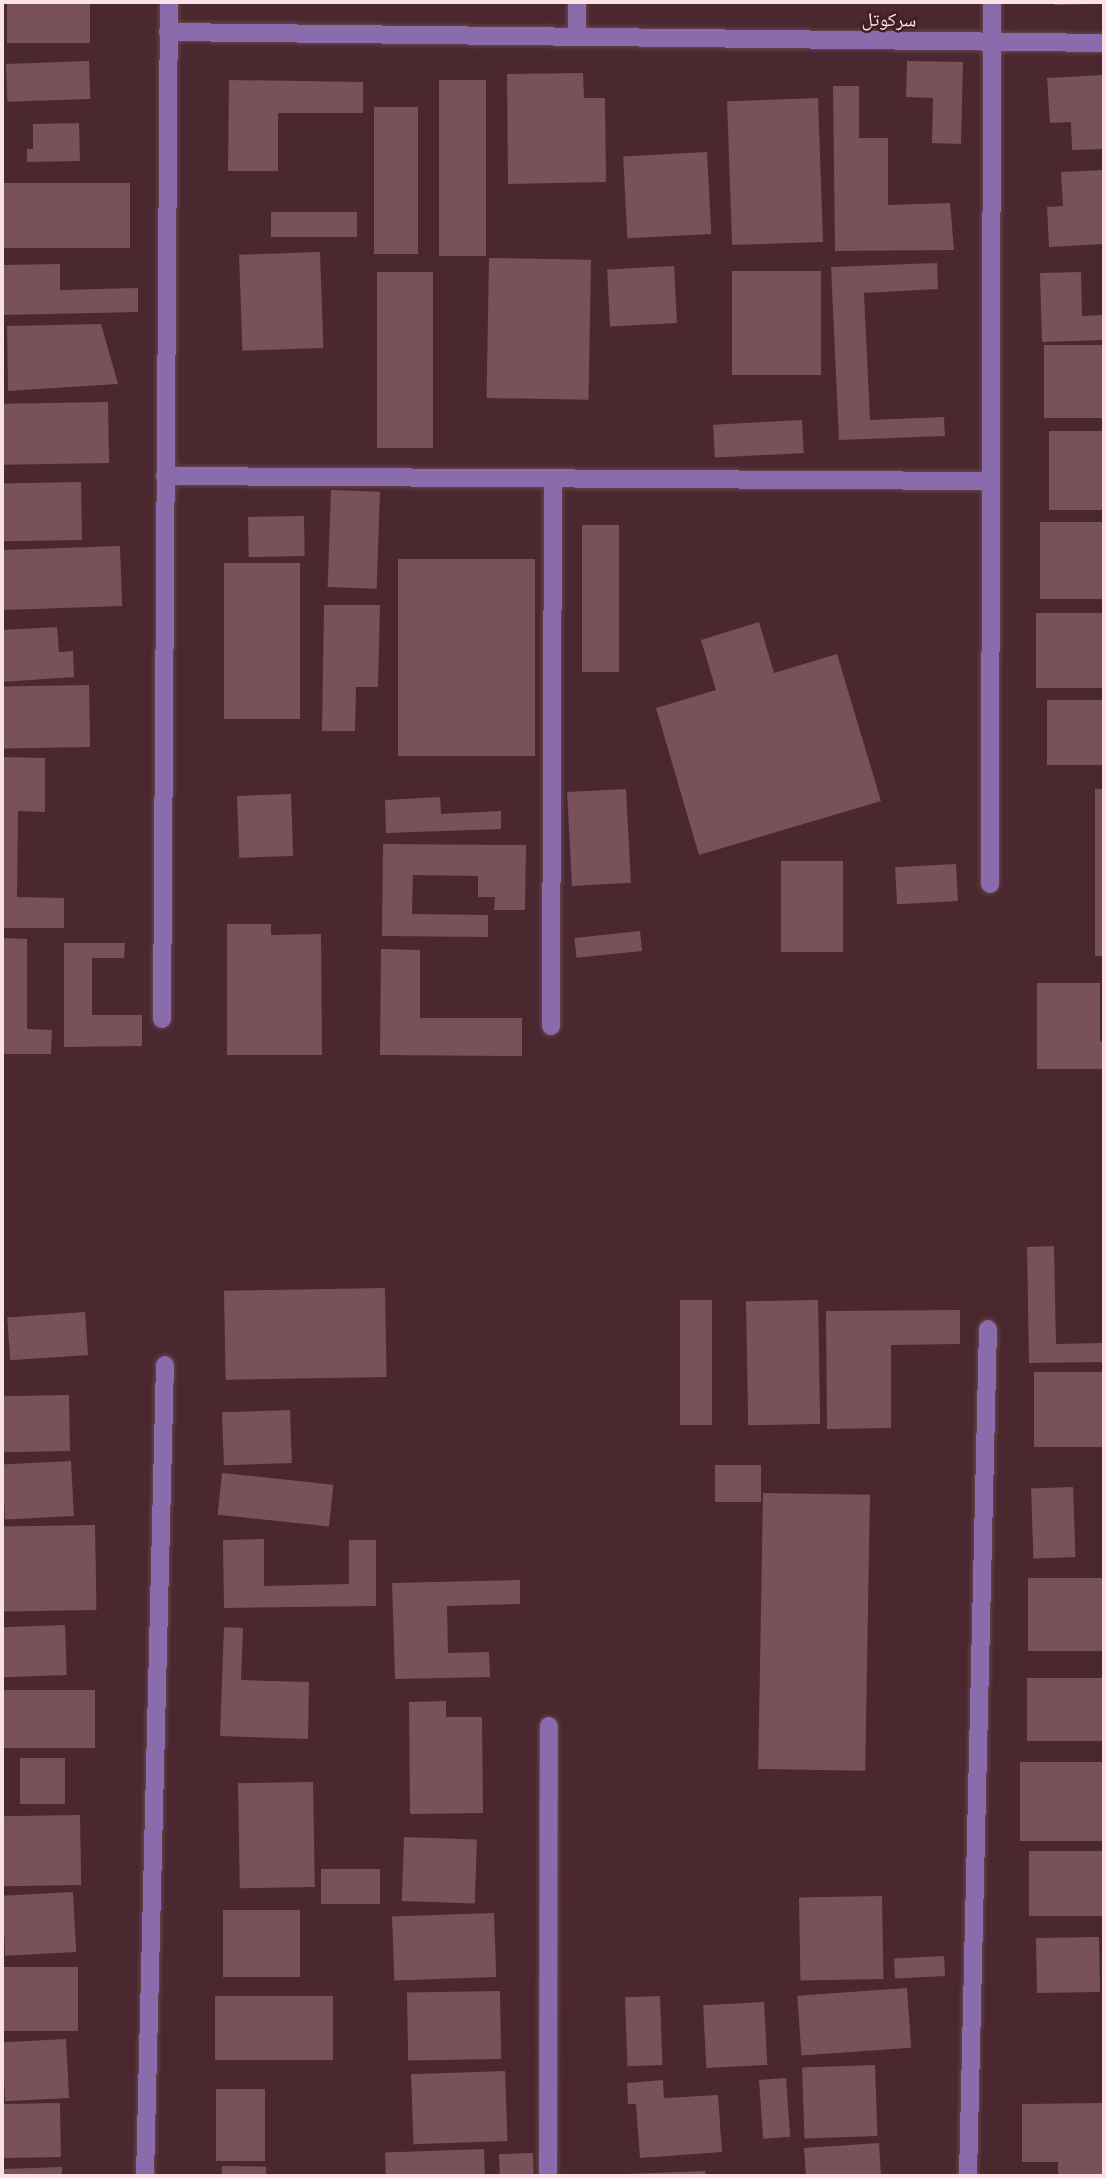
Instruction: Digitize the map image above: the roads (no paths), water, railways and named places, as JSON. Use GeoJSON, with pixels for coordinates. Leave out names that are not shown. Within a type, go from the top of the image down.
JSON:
{"type":"FeatureCollection","features":[{"type":"Feature","properties":{"kind":"street"},"geometry":{"type":"LineString","coordinates":[[162,1019],[169,2]]}},
{"type":"Feature","properties":{"kind":"street"},"geometry":{"type":"LineString","coordinates":[[577,2],[577,35]]}},
{"type":"Feature","properties":{"kind":"street"},"geometry":{"type":"LineString","coordinates":[[990,884],[992,2]]}},
{"type":"Feature","properties":{"kind":"street","name":"سرکوتل"},"geometry":{"type":"LineString","coordinates":[[169,32],[1104,43]]}},
{"type":"Feature","properties":{"kind":"street"},"geometry":{"type":"LineString","coordinates":[[165,476],[989,481]]}},
{"type":"Feature","properties":{"kind":"street"},"geometry":{"type":"LineString","coordinates":[[551,1026],[553,479]]}},
{"type":"Feature","properties":{"kind":"street"},"geometry":{"type":"LineString","coordinates":[[968,2176],[988,1329]]}},
{"type":"Feature","properties":{"kind":"street"},"geometry":{"type":"LineString","coordinates":[[145,2176],[165,1365]]}},
{"type":"Feature","properties":{"kind":"street"},"geometry":{"type":"LineString","coordinates":[[548,2176],[549,1726]]}}]}
